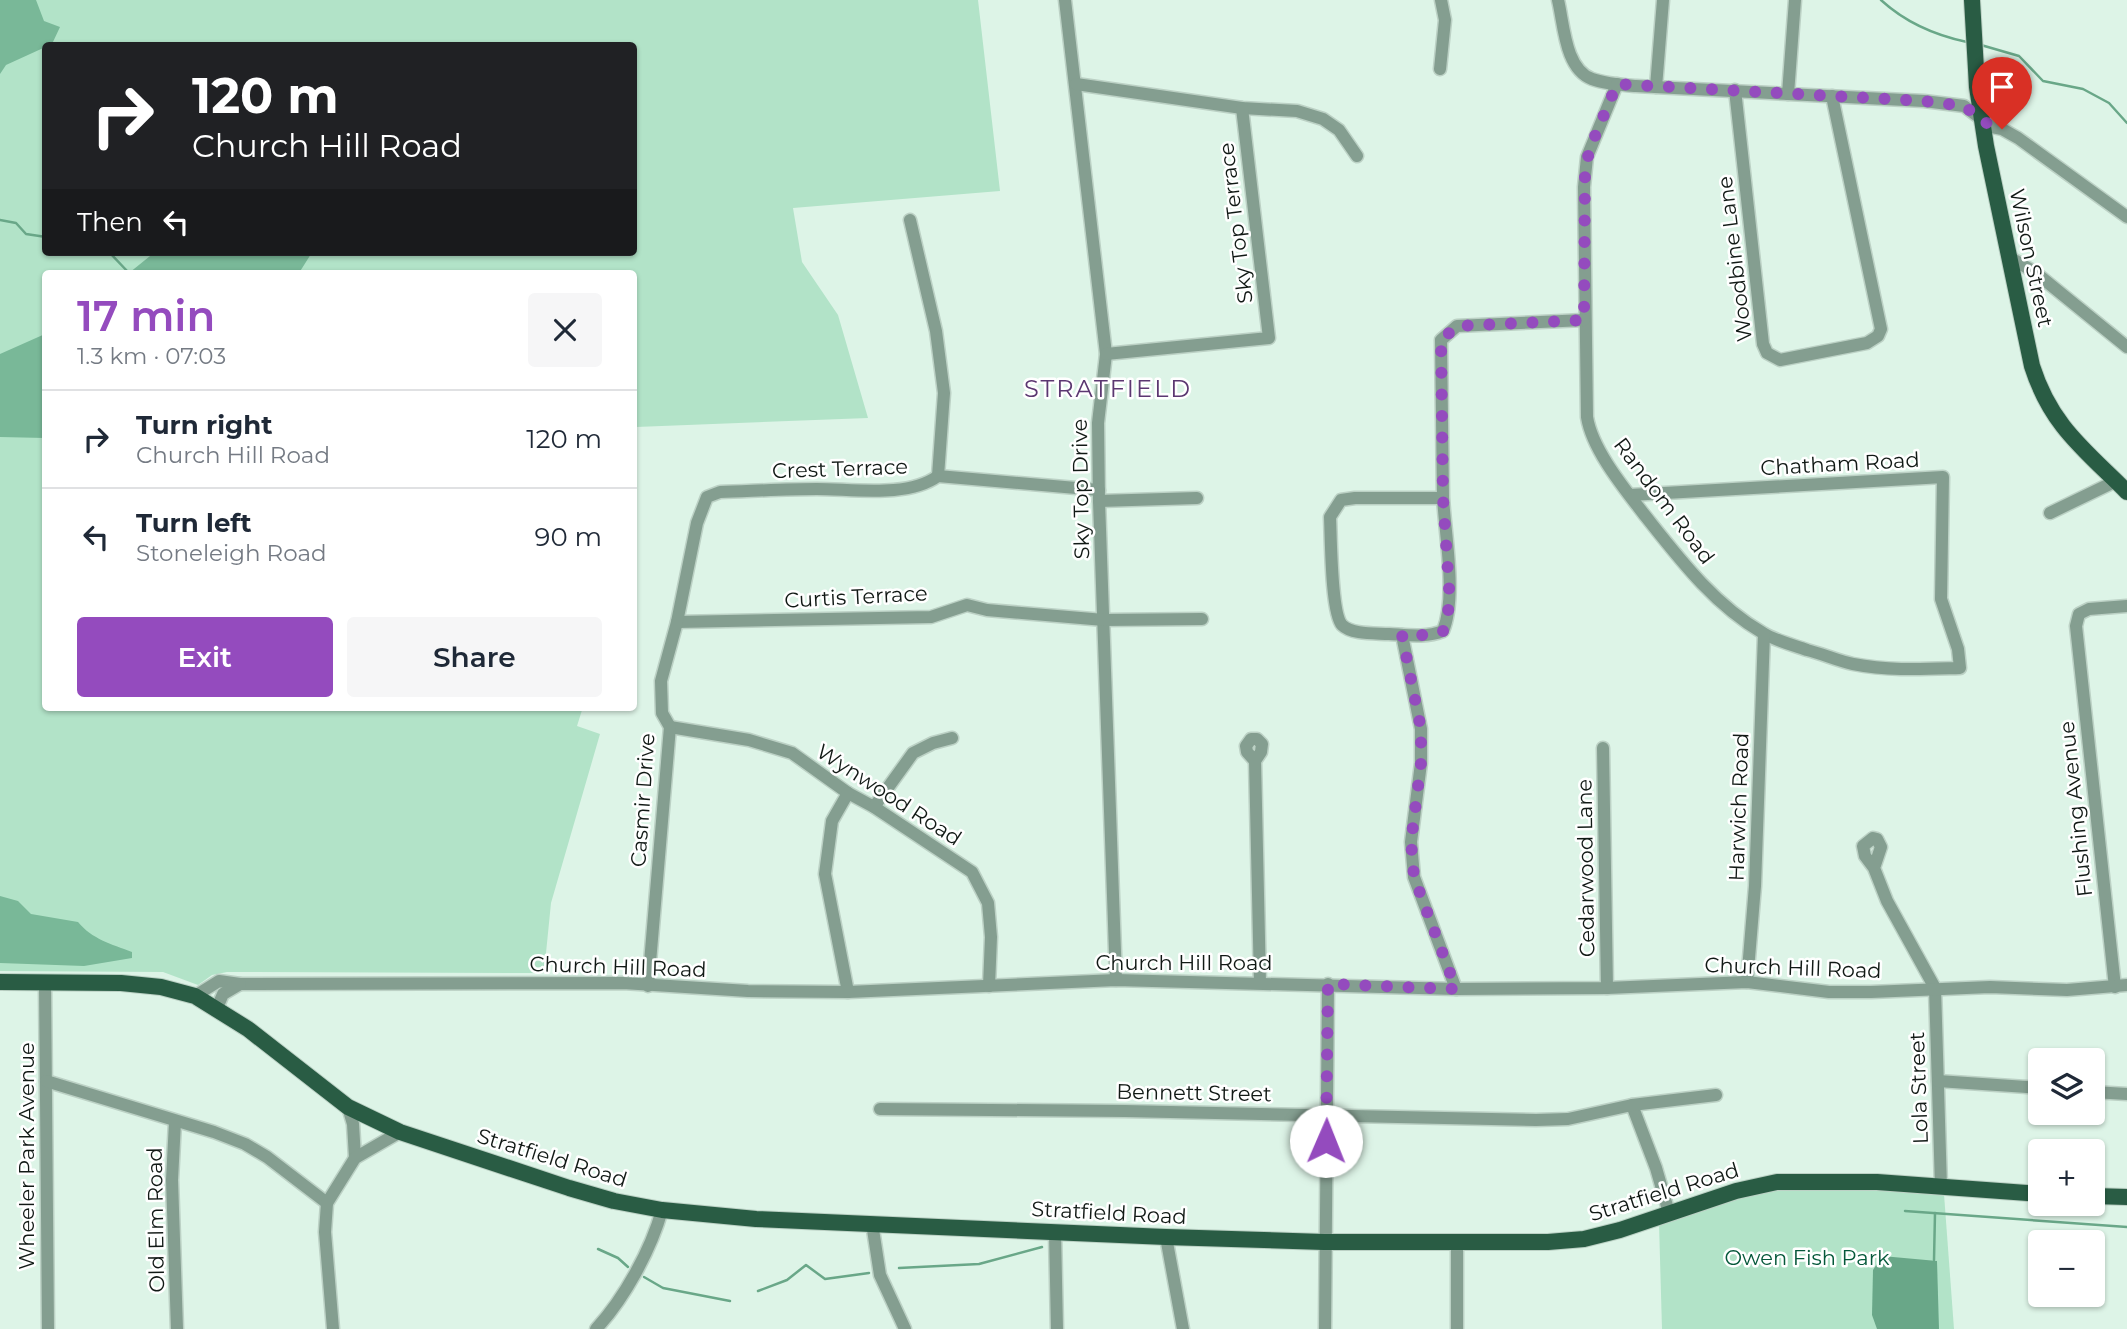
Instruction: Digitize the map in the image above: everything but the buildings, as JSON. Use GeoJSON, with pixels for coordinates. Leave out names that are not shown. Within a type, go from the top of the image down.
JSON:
{"type":"FeatureCollection","features":[{"type":"Feature","properties":{"kind":"main road","name":"Wilson Street"},"geometry":{"type":"LineString","coordinates":[[1972,0],[1982,119],[2032,366],[2041,394],[2054,416],[2121,487]]}},
{"type":"Feature","properties":{"kind":"main road","name":"Stratfield Road"},"geometry":{"type":"LineString","coordinates":[[0,982],[121,983],[162,987],[195,996],[248,1029],[348,1107],[400,1132],[569,1188],[614,1201],[662,1210],[756,1219],[1166,1237],[1324,1242],[1548,1242],[1620,1230],[1736,1191],[1777,1182],[1877,1182],[2028,1193]]}},
{"type":"Feature","properties":{"kind":"main road"},"geometry":{"type":"LineString","coordinates":[[2105,1196],[2127,1197]]}},
{"type":"Feature","properties":{"kind":"street","name":"Sky Top Drive"},"geometry":{"type":"LineString","coordinates":[[1065,0],[1106,354],[1098,423],[1099,496],[1116,980]]}},
{"type":"Feature","properties":{"kind":"street"},"geometry":{"type":"LineString","coordinates":[[1440,69],[1445,20],[1441,0]]}},
{"type":"Feature","properties":{"kind":"street"},"geometry":{"type":"LineString","coordinates":[[1558,0],[1572,58],[1578,70],[1592,79],[1656,87],[1924,101],[1964,106],[1992,127],[2018,138],[2127,217]]}},
{"type":"Feature","properties":{"kind":"street"},"geometry":{"type":"LineString","coordinates":[[1656,87],[1663,0]]}},
{"type":"Feature","properties":{"kind":"street"},"geometry":{"type":"LineString","coordinates":[[1788,94],[1795,0]]}},
{"type":"Feature","properties":{"kind":"street"},"geometry":{"type":"LineString","coordinates":[[1076,84],[1242,108],[1297,111],[1323,119],[1339,130],[1357,156]]}},
{"type":"Feature","properties":{"kind":"street","name":"Random Road"},"geometry":{"type":"LineString","coordinates":[[1617,84],[1592,143],[1585,167],[1584,320],[1589,427],[1608,464],[1707,590],[1764,634],[1852,664],[1901,670],[1960,668]]}},
{"type":"Feature","properties":{"kind":"street","name":"Woodbine Lane"},"geometry":{"type":"LineString","coordinates":[[1734,90],[1763,344],[1770,356],[1780,360],[1867,343],[1878,336],[1881,329],[1832,96]]}},
{"type":"Feature","properties":{"kind":"street","name":"Sky Top Terrace"},"geometry":{"type":"LineString","coordinates":[[1106,354],[1269,338],[1242,108]]}},
{"type":"Feature","properties":{"kind":"street"},"geometry":{"type":"LineString","coordinates":[[910,220],[936,331],[944,393],[938,476]]}},
{"type":"Feature","properties":{"kind":"street"},"geometry":{"type":"LineString","coordinates":[[2011,258],[2036,273],[2127,347]]}},
{"type":"Feature","properties":{"kind":"street"},"geometry":{"type":"LineString","coordinates":[[1443,498],[1341,500],[1331,517],[1335,602],[1337,616],[1342,625],[1353,630],[1432,635],[1443,631],[1447,621],[1450,603],[1443,498],[1441,340],[1457,326],[1584,320]]}},
{"type":"Feature","properties":{"kind":"street","name":"Crest Terrace"},"geometry":{"type":"LineString","coordinates":[[707,497],[720,492],[817,489],[880,491],[928,483],[938,476],[1099,496],[1197,498]]}},
{"type":"Feature","properties":{"kind":"street","name":"Chatham Road"},"geometry":{"type":"LineString","coordinates":[[1630,495],[1943,477],[1941,599],[1958,649],[1960,668]]}},
{"type":"Feature","properties":{"kind":"street"},"geometry":{"type":"LineString","coordinates":[[2050,513],[2121,487]]}},
{"type":"Feature","properties":{"kind":"street","name":"Casmir Drive"},"geometry":{"type":"LineString","coordinates":[[649,986],[670,727],[662,713],[661,681],[677,622],[697,523],[707,497]]}},
{"type":"Feature","properties":{"kind":"street","name":"Curtis Terrace"},"geometry":{"type":"LineString","coordinates":[[677,622],[930,617],[967,605],[987,610],[1104,620],[1202,619]]}},
{"type":"Feature","properties":{"kind":"street","name":"Flushing Avenue"},"geometry":{"type":"LineString","coordinates":[[2121,986],[2076,626],[2077,617],[2082,611],[2127,606]]}},
{"type":"Feature","properties":{"kind":"street","name":"Harwich Road"},"geometry":{"type":"LineString","coordinates":[[1747,982],[1755,886],[1764,634]]}},
{"type":"Feature","properties":{"kind":"street"},"geometry":{"type":"LineString","coordinates":[[1402,635],[1421,729],[1421,763],[1411,842],[1414,877],[1456,989]]}},
{"type":"Feature","properties":{"kind":"street","name":"Wynwood Road"},"geometry":{"type":"LineString","coordinates":[[670,727],[749,740],[792,753],[848,793],[874,807],[972,872],[988,904],[991,937],[989,986]]}},
{"type":"Feature","properties":{"kind":"street"},"geometry":{"type":"LineString","coordinates":[[874,807],[913,753],[933,743],[952,738]]}},
{"type":"Feature","properties":{"kind":"street","name":"Cedarwood Lane"},"geometry":{"type":"LineString","coordinates":[[1603,748],[1607,988]]}},
{"type":"Feature","properties":{"kind":"street"},"geometry":{"type":"LineString","coordinates":[[1255,761],[1260,982]]}},
{"type":"Feature","properties":{"kind":"street"},"geometry":{"type":"LineString","coordinates":[[848,793],[832,821],[825,874],[848,992]]}},
{"type":"Feature","properties":{"kind":"street"},"geometry":{"type":"LineString","coordinates":[[1874,869],[1886,901],[1935,989]]}},
{"type":"Feature","properties":{"kind":"street","name":"Church Hill Road"},"geometry":{"type":"LineString","coordinates":[[195,996],[219,981],[240,984],[623,984],[748,991],[848,992],[1116,980],[1456,989],[1607,988],[1747,982],[1829,992],[1935,989],[2067,990],[2121,986]]}},
{"type":"Feature","properties":{"kind":"street","name":"Wheeler Park Avenue"},"geometry":{"type":"LineString","coordinates":[[45,983],[48,1329]]}},
{"type":"Feature","properties":{"kind":"street"},"geometry":{"type":"LineString","coordinates":[[217,1008],[223,994],[240,984]]}},
{"type":"Feature","properties":{"kind":"street"},"geometry":{"type":"LineString","coordinates":[[1325,1329],[1328,984]]}},
{"type":"Feature","properties":{"kind":"street","name":"Lola Street"},"geometry":{"type":"LineString","coordinates":[[1935,989],[1941,1187]]}},
{"type":"Feature","properties":{"kind":"street"},"geometry":{"type":"LineString","coordinates":[[46,1081],[245,1144],[267,1157],[327,1203]]}},
{"type":"Feature","properties":{"kind":"street"},"geometry":{"type":"LineString","coordinates":[[1938,1081],[2028,1087]]}},
{"type":"Feature","properties":{"kind":"street"},"geometry":{"type":"LineString","coordinates":[[2105,1093],[2127,1094]]}},
{"type":"Feature","properties":{"kind":"street","name":"Bennett Street"},"geometry":{"type":"LineString","coordinates":[[880,1109],[1568,1119],[1632,1105],[1716,1095]]}},
{"type":"Feature","properties":{"kind":"street"},"geometry":{"type":"LineString","coordinates":[[1632,1105],[1670,1213]]}},
{"type":"Feature","properties":{"kind":"street"},"geometry":{"type":"LineString","coordinates":[[348,1107],[353,1124],[355,1158]]}},
{"type":"Feature","properties":{"kind":"street","name":"Old Elm Road"},"geometry":{"type":"LineString","coordinates":[[175,1122],[172,1180],[175,1325]]}},
{"type":"Feature","properties":{"kind":"street"},"geometry":{"type":"LineString","coordinates":[[333,1329],[324,1232],[327,1203],[355,1158],[400,1132]]}},
{"type":"Feature","properties":{"kind":"street"},"geometry":{"type":"LineString","coordinates":[[596,1329],[613,1311],[631,1279],[657,1227],[662,1210]]}},
{"type":"Feature","properties":{"kind":"street"},"geometry":{"type":"LineString","coordinates":[[872,1223],[880,1275],[905,1329]]}},
{"type":"Feature","properties":{"kind":"street"},"geometry":{"type":"LineString","coordinates":[[1055,1232],[1057,1329]]}},
{"type":"Feature","properties":{"kind":"street"},"geometry":{"type":"LineString","coordinates":[[1166,1237],[1183,1329]]}},
{"type":"Feature","properties":{"kind":"street"},"geometry":{"type":"LineString","coordinates":[[1457,1242],[1457,1329]]}},
{"type":"Feature","properties":{"kind":"green space"},"geometry":{"type":"Polygon","coordinates":[[[0,0],[978,0],[1000,191],[793,208],[802,262],[838,315],[868,418],[637,427],[637,270],[42,270],[42,711],[582,711],[577,726],[600,734],[551,903],[544,973],[227,972],[212,975],[198,985],[163,972],[0,971],[0,0]]]}},
{"type":"Feature","properties":{"kind":"green space","name":"Owen Fish Park"},"geometry":{"type":"Polygon","coordinates":[[[1876,1189],[1944,1194],[1954,1329],[1662,1329],[1659,1223],[1762,1190],[1876,1189]]]}},
{"type":"Feature","properties":{"kind":"shaded area"},"geometry":{"type":"Polygon","coordinates":[[[0,0],[36,0],[44,21],[60,27],[53,42],[42,42],[42,49],[6,65],[0,74],[0,0]]]}},
{"type":"Feature","properties":{"kind":"shaded area"},"geometry":{"type":"Polygon","coordinates":[[[150,256],[310,256],[301,270],[133,270],[150,256]]]}},
{"type":"Feature","properties":{"kind":"shaded area"},"geometry":{"type":"Polygon","coordinates":[[[42,335],[42,438],[0,437],[0,354],[42,335]]]}},
{"type":"Feature","properties":{"kind":"shaded area"},"geometry":{"type":"Polygon","coordinates":[[[0,896],[18,901],[31,914],[78,922],[96,937],[132,952],[132,958],[84,966],[0,963],[0,896]]]}},
{"type":"Feature","properties":{"kind":"shaded area"},"geometry":{"type":"Polygon","coordinates":[[[1882,1256],[1937,1261],[1939,1329],[1877,1329],[1872,1315],[1873,1270],[1882,1256]]]}},
{"type":"Feature","properties":{"kind":"waterway"},"geometry":{"type":"LineString","coordinates":[[1881,0],[1921,27],[1967,42]]}},
{"type":"Feature","properties":{"kind":"waterway"},"geometry":{"type":"LineString","coordinates":[[1981,45],[2019,56],[2043,81],[2083,89],[2109,103],[2127,123]]}},
{"type":"Feature","properties":{"kind":"waterway"},"geometry":{"type":"LineString","coordinates":[[0,220],[16,223],[26,234],[42,236]]}},
{"type":"Feature","properties":{"kind":"waterway"},"geometry":{"type":"LineString","coordinates":[[113,256],[126,270]]}},
{"type":"Feature","properties":{"kind":"waterway"},"geometry":{"type":"LineString","coordinates":[[1905,1211],[2127,1227]]}},
{"type":"Feature","properties":{"kind":"waterway"},"geometry":{"type":"LineString","coordinates":[[1934,1260],[1935,1213]]}},
{"type":"Feature","properties":{"kind":"waterway"},"geometry":{"type":"LineString","coordinates":[[899,1268],[979,1264],[1042,1247]]}},
{"type":"Feature","properties":{"kind":"waterway"},"geometry":{"type":"LineString","coordinates":[[598,1249],[618,1258],[628,1267]]}},
{"type":"Feature","properties":{"kind":"waterway"},"geometry":{"type":"LineString","coordinates":[[758,1291],[787,1280],[806,1265],[825,1279],[869,1273]]}},
{"type":"Feature","properties":{"kind":"waterway"},"geometry":{"type":"LineString","coordinates":[[644,1277],[663,1288],[730,1301]]}},
{"type":"Feature","properties":{"kind":"district","name":"STRATFIELD"},"geometry":{"type":"Point","coordinates":[1108,389]}},
{"type":"Feature","properties":{"kind":"route"},"geometry":{"type":"LineString","coordinates":[[1326,1141],[1328,984],[1456,989],[1414,877],[1411,842],[1421,763],[1421,729],[1402,635],[1432,635],[1443,631],[1450,603],[1443,498],[1441,340],[1457,326],[1584,320],[1585,167],[1592,143],[1617,84],[1924,101],[1964,106],[1992,127],[2002,129]]}}]}
